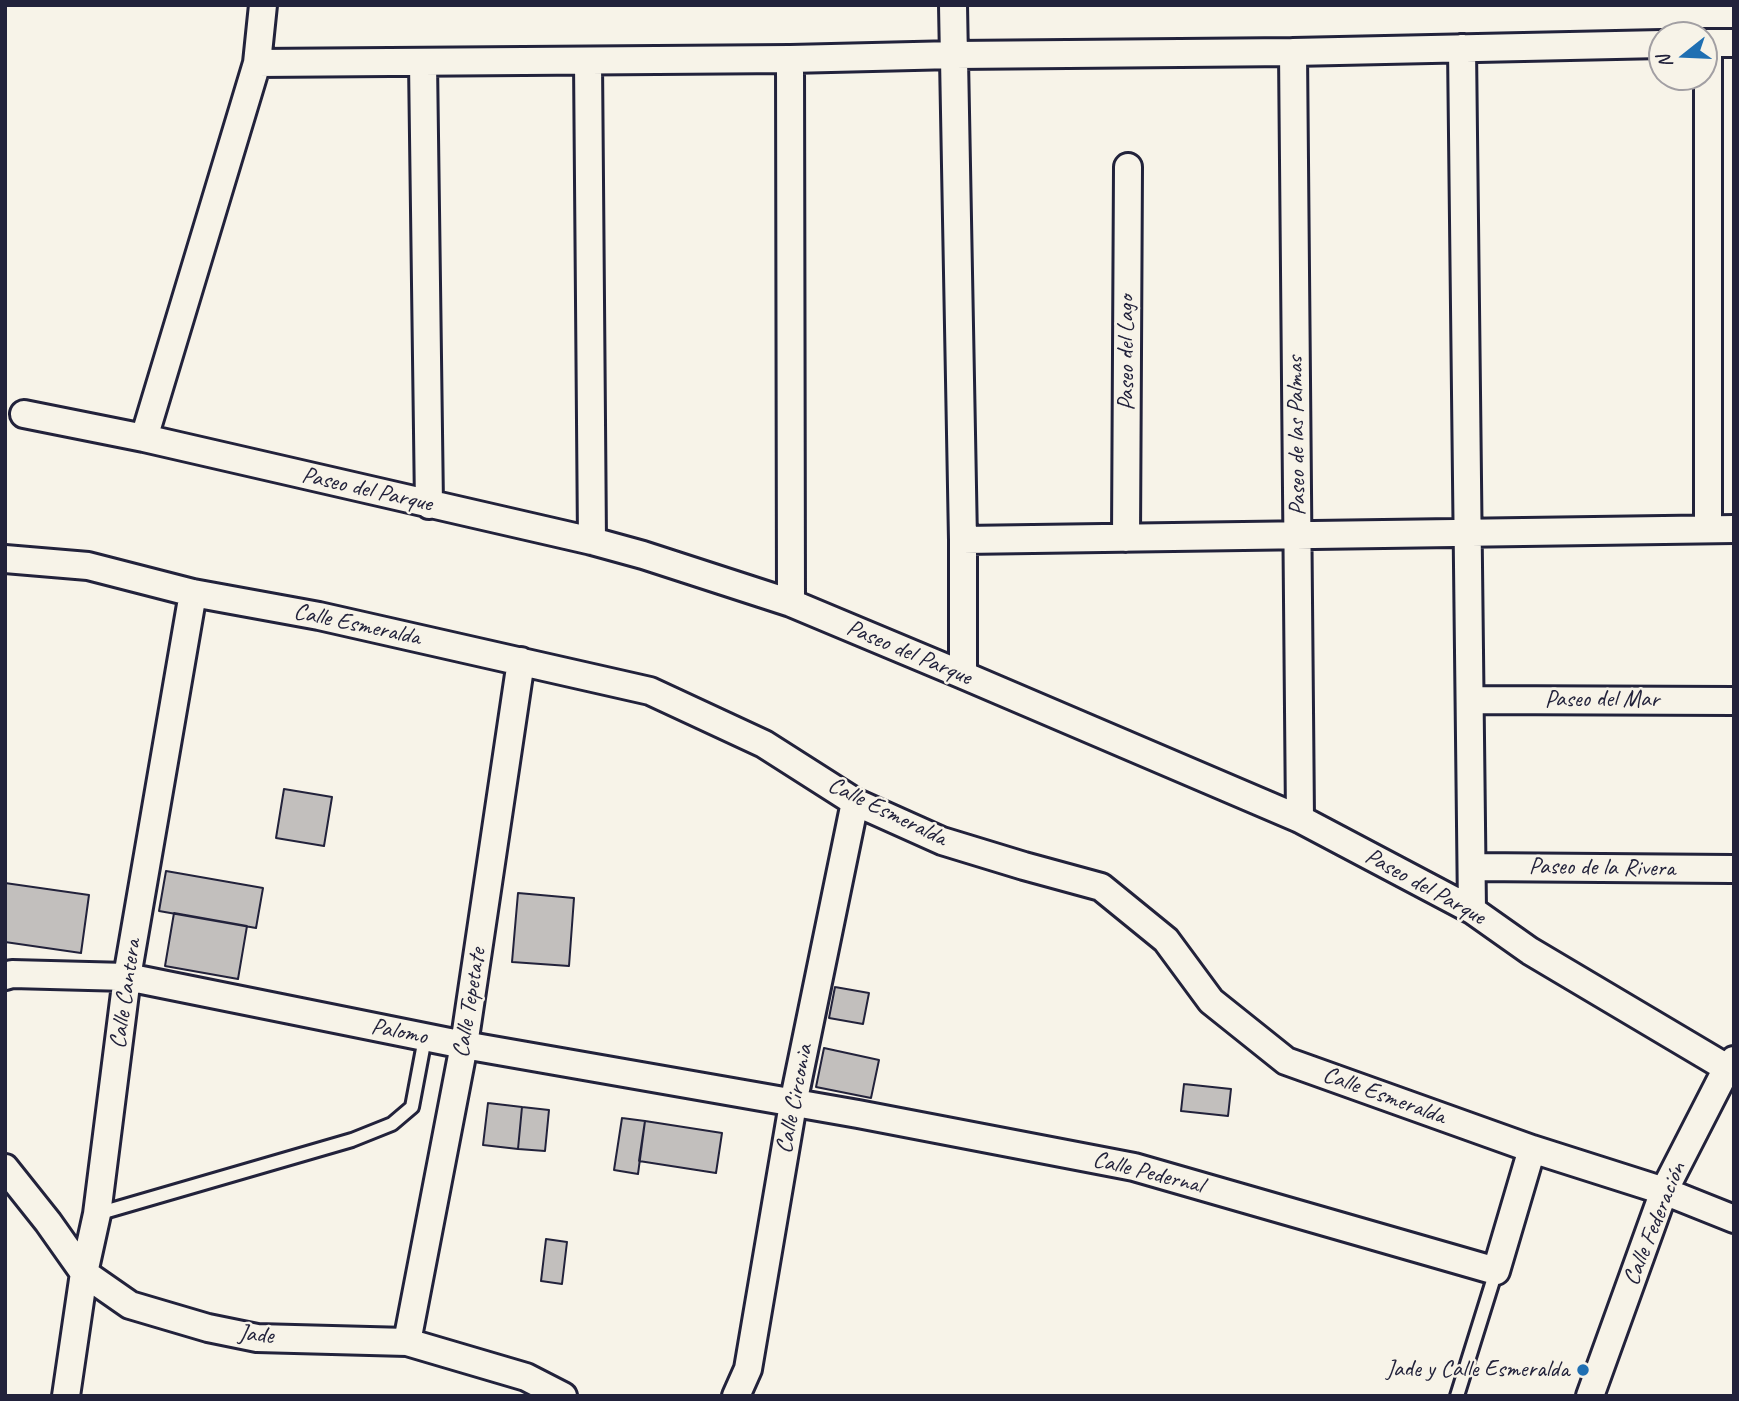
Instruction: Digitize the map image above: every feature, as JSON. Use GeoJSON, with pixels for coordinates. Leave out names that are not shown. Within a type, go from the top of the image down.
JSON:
{"type":"FeatureCollection","features":[{"type":"Feature","properties":{"kind":"street"},"geometry":{"type":"LineString","coordinates":[[144,438],[257,63],[264,5]]}},
{"type":"Feature","properties":{"kind":"street"},"geometry":{"type":"LineString","coordinates":[[953,5],[963,675]]}},
{"type":"Feature","properties":{"kind":"street"},"geometry":{"type":"LineString","coordinates":[[257,63],[790,59],[1648,44]]}},
{"type":"Feature","properties":{"kind":"street"},"geometry":{"type":"LineString","coordinates":[[1462,48],[1472,911]]}},
{"type":"Feature","properties":{"kind":"street","name":"Paseo de las Palmas"},"geometry":{"type":"LineString","coordinates":[[1293,52],[1300,819]]}},
{"type":"Feature","properties":{"kind":"street"},"geometry":{"type":"LineString","coordinates":[[790,59],[791,603]]}},
{"type":"Feature","properties":{"kind":"street"},"geometry":{"type":"LineString","coordinates":[[588,61],[592,541]]}},
{"type":"Feature","properties":{"kind":"street"},"geometry":{"type":"LineString","coordinates":[[423,62],[429,505]]}},
{"type":"Feature","properties":{"kind":"street"},"geometry":{"type":"LineString","coordinates":[[963,540],[1721,529],[1716,91]]}},
{"type":"Feature","properties":{"kind":"street","name":"Paseo del Lago"},"geometry":{"type":"LineString","coordinates":[[1126,538],[1128,167]]}},
{"type":"Feature","properties":{"kind":"street","name":"Paseo del Parque"},"geometry":{"type":"LineString","coordinates":[[24,414],[144,438],[592,541],[791,603],[1300,819],[1472,911],[1530,951],[1730,1064]]}},
{"type":"Feature","properties":{"kind":"street","name":"Calle Esmeralda"},"geometry":{"type":"LineString","coordinates":[[5,559],[88,566],[192,593],[319,616],[650,691],[764,744],[855,802],[942,841],[1101,887],[1166,940],[1211,1000],[1286,1061],[1532,1149],[1664,1191],[1734,1219]]}},
{"type":"Feature","properties":{"kind":"street","name":"Calle Cantera"},"geometry":{"type":"LineString","coordinates":[[66,1396],[84,1273],[97,1214],[127,977],[192,593]]}},
{"type":"Feature","properties":{"kind":"street","name":"Calle Tepetate"},"geometry":{"type":"LineString","coordinates":[[407,1342],[464,1045],[521,661]]}},
{"type":"Feature","properties":{"kind":"street","name":"Paseo del Mar"},"geometry":{"type":"LineString","coordinates":[[1470,700],[1734,701]]}},
{"type":"Feature","properties":{"kind":"street","name":"Calle Circonia"},"geometry":{"type":"LineString","coordinates":[[736,1396],[748,1369],[793,1104],[855,802]]}},
{"type":"Feature","properties":{"kind":"street","name":"Paseo de la Rivera"},"geometry":{"type":"LineString","coordinates":[[1472,867],[1732,869]]}},
{"type":"Feature","properties":{"kind":"street","name":"Palomo"},"geometry":{"type":"LineString","coordinates":[[5,976],[127,977],[425,1038],[793,1104]]}},
{"type":"Feature","properties":{"kind":"street","name":"Calle Federación"},"geometry":{"type":"LineString","coordinates":[[1590,1396],[1664,1191],[1730,1064]]}},
{"type":"Feature","properties":{"kind":"street","name":"Calle Pedernal"},"geometry":{"type":"LineString","coordinates":[[793,1104],[1134,1167],[1496,1271]]}},
{"type":"Feature","properties":{"kind":"street"},"geometry":{"type":"LineString","coordinates":[[1496,1271],[1532,1149]]}},
{"type":"Feature","properties":{"kind":"street","name":"Jade"},"geometry":{"type":"LineString","coordinates":[[5,1168],[84,1273],[130,1305],[208,1328],[257,1338],[407,1342],[526,1377],[563,1396]]}},
{"type":"Feature","properties":{"kind":"lane"},"geometry":{"type":"LineString","coordinates":[[97,1214],[352,1140],[392,1125],[412,1107],[425,1038]]}},
{"type":"Feature","properties":{"kind":"lane"},"geometry":{"type":"LineString","coordinates":[[1457,1396],[1496,1271]]}},
{"type":"Feature","properties":{"kind":"building"},"geometry":{"type":"Polygon","coordinates":[[[284,789],[332,797],[324,846],[276,838],[284,789]]]}},
{"type":"Feature","properties":{"kind":"building"},"geometry":{"type":"Polygon","coordinates":[[[166,871],[263,888],[256,928],[159,911],[166,871]]]}},
{"type":"Feature","properties":{"kind":"building"},"geometry":{"type":"Polygon","coordinates":[[[5,883],[89,895],[81,953],[5,942],[5,883]]]}},
{"type":"Feature","properties":{"kind":"building"},"geometry":{"type":"Polygon","coordinates":[[[518,893],[574,898],[569,966],[512,962],[518,893]]]}},
{"type":"Feature","properties":{"kind":"building"},"geometry":{"type":"Polygon","coordinates":[[[174,913],[247,926],[238,979],[165,966],[174,913]]]}},
{"type":"Feature","properties":{"kind":"building"},"geometry":{"type":"Polygon","coordinates":[[[835,987],[869,993],[863,1024],[829,1018],[835,987]]]}},
{"type":"Feature","properties":{"kind":"building"},"geometry":{"type":"Polygon","coordinates":[[[824,1048],[879,1060],[871,1098],[816,1087],[824,1048]]]}},
{"type":"Feature","properties":{"kind":"building"},"geometry":{"type":"Polygon","coordinates":[[[1184,1084],[1231,1089],[1228,1116],[1181,1111],[1184,1084]]]}},
{"type":"Feature","properties":{"kind":"building"},"geometry":{"type":"Polygon","coordinates":[[[488,1103],[522,1107],[518,1149],[483,1145],[488,1103]]]}},
{"type":"Feature","properties":{"kind":"building"},"geometry":{"type":"Polygon","coordinates":[[[522,1107],[549,1110],[545,1151],[518,1149],[522,1107]]]}},
{"type":"Feature","properties":{"kind":"building"},"geometry":{"type":"Polygon","coordinates":[[[622,1118],[645,1121],[638,1174],[614,1170],[622,1118]]]}},
{"type":"Feature","properties":{"kind":"building"},"geometry":{"type":"Polygon","coordinates":[[[645,1121],[722,1133],[716,1173],[639,1161],[645,1121]]]}},
{"type":"Feature","properties":{"kind":"building"},"geometry":{"type":"Polygon","coordinates":[[[546,1239],[567,1242],[562,1284],[541,1281],[546,1239]]]}},
{"type":"Feature","properties":{"kind":"place","name":"Jade y Calle Esmeralda"},"geometry":{"type":"Point","coordinates":[1583,1370]}}]}
